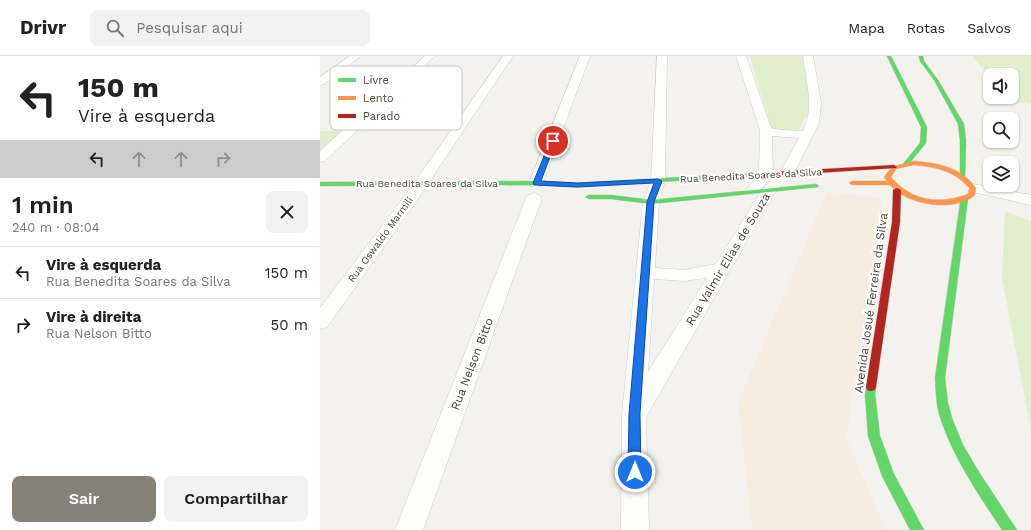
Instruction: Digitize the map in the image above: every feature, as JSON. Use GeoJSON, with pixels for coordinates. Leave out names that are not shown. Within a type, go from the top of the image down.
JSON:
{"type":"FeatureCollection","features":[{"type":"Feature","properties":{"kind":"main road"},"geometry":{"type":"LineString","coordinates":[[889,56],[924,127],[923,143],[906,164]]}},
{"type":"Feature","properties":{"kind":"main road"},"geometry":{"type":"LineString","coordinates":[[921,56],[922,61],[936,80],[962,124],[963,176],[970,182],[940,378],[942,400],[949,425],[961,452],[1010,530]]}},
{"type":"Feature","properties":{"kind":"main road","name":"Rua Benedita Soares da Silva"},"geometry":{"type":"LineString","coordinates":[[320,184],[417,191],[535,194],[577,185],[894,167],[906,164],[927,164],[940,166],[963,176]]}},
{"type":"Feature","properties":{"kind":"main road"},"geometry":{"type":"LineString","coordinates":[[894,167],[888,171],[886,176],[889,183],[897,190],[916,198],[939,203],[953,202],[968,194]]}},
{"type":"Feature","properties":{"kind":"main road"},"geometry":{"type":"LineString","coordinates":[[844,184],[889,183]]}},
{"type":"Feature","properties":{"kind":"main road","name":"Rua Benedita Soares da Silva"},"geometry":{"type":"LineString","coordinates":[[580,197],[611,197],[651,202],[829,185]]}},
{"type":"Feature","properties":{"kind":"main road","name":"Avenida Josué Ferreira da Silva"},"geometry":{"type":"LineString","coordinates":[[897,190],[896,222],[870,394],[874,436],[888,476],[917,530]]}},
{"type":"Feature","properties":{"kind":"main road","name":"Rua Benedita Soares da Silva"},"geometry":{"type":"LineString","coordinates":[[397,196],[417,191]]}},
{"type":"Feature","properties":{"kind":"street"},"geometry":{"type":"LineString","coordinates":[[342,66],[356,56]]}},
{"type":"Feature","properties":{"kind":"street"},"geometry":{"type":"LineString","coordinates":[[419,66],[430,56]]}},
{"type":"Feature","properties":{"kind":"street","name":"Rua Oswaldo Marmili"},"geometry":{"type":"LineString","coordinates":[[462,124],[508,56]]}},
{"type":"Feature","properties":{"kind":"street","name":"Rua Nelson Bitto"},"geometry":{"type":"LineString","coordinates":[[409,530],[585,56]]}},
{"type":"Feature","properties":{"kind":"street"},"geometry":{"type":"LineString","coordinates":[[635,530],[634,414],[651,202],[658,181],[662,56]]}},
{"type":"Feature","properties":{"kind":"street"},"geometry":{"type":"LineString","coordinates":[[741,56],[766,130],[766,174],[751,192]]}},
{"type":"Feature","properties":{"kind":"street","name":"Rua Valmir Elias de Souza"},"geometry":{"type":"LineString","coordinates":[[634,414],[769,190],[788,173],[808,134],[813,123],[816,103],[808,56]]}},
{"type":"Feature","properties":{"kind":"street"},"geometry":{"type":"LineString","coordinates":[[320,82],[330,75]]}},
{"type":"Feature","properties":{"kind":"street"},"geometry":{"type":"LineString","coordinates":[[320,158],[350,130]]}},
{"type":"Feature","properties":{"kind":"street","name":"Rua Oswaldo Marmili"},"geometry":{"type":"LineString","coordinates":[[320,322],[417,191],[458,130]]}},
{"type":"Feature","properties":{"kind":"street"},"geometry":{"type":"LineString","coordinates":[[766,130],[775,134],[785,135],[808,134]]}},
{"type":"Feature","properties":{"kind":"street"},"geometry":{"type":"LineString","coordinates":[[968,194],[1031,200]]}},
{"type":"Feature","properties":{"kind":"street"},"geometry":{"type":"LineString","coordinates":[[645,272],[666,276],[688,276],[704,274],[722,268]]}},
{"type":"Feature","properties":{"kind":"shaded area"},"geometry":{"type":"Polygon","coordinates":[[[827,192],[882,198],[846,438],[886,530],[752,530],[738,402],[827,192]]]}},
{"type":"Feature","properties":{"kind":"green space"},"geometry":{"type":"Polygon","coordinates":[[[750,56],[803,56],[812,106],[798,131],[773,130],[771,128],[750,56]]]}},
{"type":"Feature","properties":{"kind":"green space"},"geometry":{"type":"Polygon","coordinates":[[[972,56],[1031,56],[1031,104],[1019,102],[1019,68],[983,69],[972,56]]]}},
{"type":"Feature","properties":{"kind":"green space"},"geometry":{"type":"Polygon","coordinates":[[[320,131],[343,131],[320,153],[320,131]]]}},
{"type":"Feature","properties":{"kind":"green space"},"geometry":{"type":"Polygon","coordinates":[[[1005,211],[1031,221],[1031,430],[1002,278],[1005,211]]]}},
{"type":"Feature","properties":{"kind":"traffic: fast"},"geometry":{"type":"LineString","coordinates":[[889,56],[924,127],[923,143],[906,164]]}},
{"type":"Feature","properties":{"kind":"traffic: fast"},"geometry":{"type":"LineString","coordinates":[[921,56],[922,61],[936,80],[961,124],[963,140],[963,176]]}},
{"type":"Feature","properties":{"kind":"traffic: fast"},"geometry":{"type":"LineString","coordinates":[[320,184],[536,183],[577,185],[755,175]]}},
{"type":"Feature","properties":{"kind":"traffic: fast"},"geometry":{"type":"LineString","coordinates":[[589,197],[611,197],[651,202],[816,186]]}},
{"type":"Feature","properties":{"kind":"traffic: fast"},"geometry":{"type":"LineString","coordinates":[[964,199],[940,378],[943,403],[946,418],[966,462],[1010,530]]}},
{"type":"Feature","properties":{"kind":"traffic: fast"},"geometry":{"type":"LineString","coordinates":[[871,387],[870,394],[874,436],[888,476],[917,530]]}},
{"type":"Feature","properties":{"kind":"traffic: slow"},"geometry":{"type":"LineString","coordinates":[[914,163],[931,165],[954,172],[967,181],[973,188],[971,195],[949,202],[937,203],[914,198],[904,193],[887,177],[894,168],[914,163]]}},
{"type":"Feature","properties":{"kind":"traffic: slow"},"geometry":{"type":"LineString","coordinates":[[852,183],[889,183]]}},
{"type":"Feature","properties":{"kind":"traffic: jam"},"geometry":{"type":"LineString","coordinates":[[755,175],[894,167]]}},
{"type":"Feature","properties":{"kind":"traffic: jam"},"geometry":{"type":"LineString","coordinates":[[871,387],[896,222],[897,190]]}},
{"type":"Feature","properties":{"kind":"route"},"geometry":{"type":"LineString","coordinates":[[553,141],[536,183],[577,185],[658,181],[651,202],[634,414],[635,472]]}}]}
